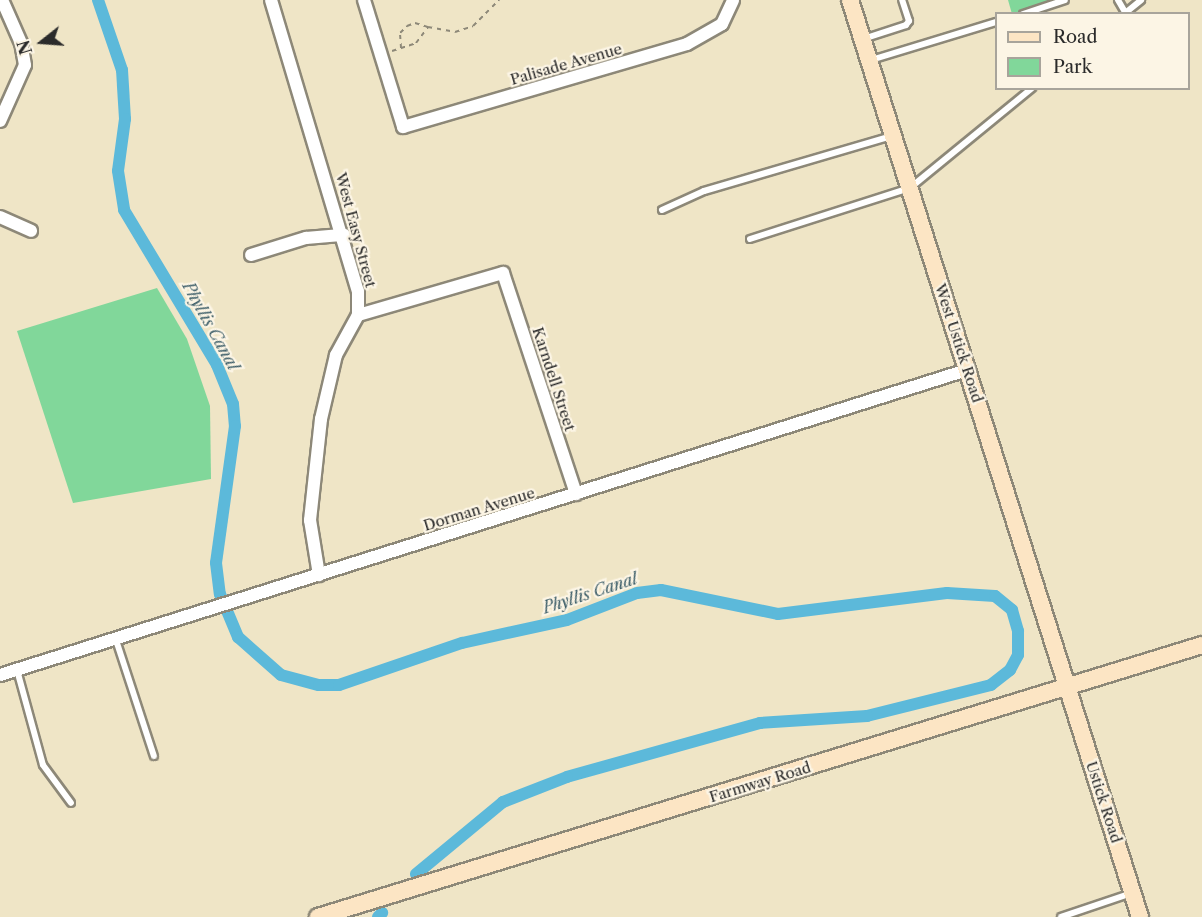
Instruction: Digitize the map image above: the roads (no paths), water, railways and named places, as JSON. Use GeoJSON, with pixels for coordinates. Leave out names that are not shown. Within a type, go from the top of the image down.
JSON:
{"type":"FeatureCollection","features":[{"type":"Feature","properties":{"kind":"main road","name":"West Ustick Road"},"geometry":{"type":"LineString","coordinates":[[850,0],[1067,687]]}},
{"type":"Feature","properties":{"kind":"main road","name":"Farmway Road"},"geometry":{"type":"LineString","coordinates":[[318,917],[1202,645]]}},
{"type":"Feature","properties":{"kind":"main road","name":"Ustick Road"},"geometry":{"type":"LineString","coordinates":[[1067,687],[1140,917]]}},
{"type":"Feature","properties":{"kind":"street"},"geometry":{"type":"LineString","coordinates":[[0,121],[25,65],[21,43],[2,0]]}},
{"type":"Feature","properties":{"kind":"street","name":"West Easy Street"},"geometry":{"type":"LineString","coordinates":[[271,0],[344,235],[358,291],[358,315]]}},
{"type":"Feature","properties":{"kind":"street","name":"Palisade Avenue"},"geometry":{"type":"LineString","coordinates":[[364,0],[403,127],[687,44],[714,31],[729,15],[733,0]]}},
{"type":"Feature","properties":{"kind":"street"},"geometry":{"type":"LineString","coordinates":[[0,217],[31,231]]}},
{"type":"Feature","properties":{"kind":"street"},"geometry":{"type":"LineString","coordinates":[[251,255],[306,238],[344,235]]}},
{"type":"Feature","properties":{"kind":"street","name":"Karndell Street"},"geometry":{"type":"LineString","coordinates":[[358,315],[503,273],[576,494]]}},
{"type":"Feature","properties":{"kind":"street"},"geometry":{"type":"LineString","coordinates":[[319,575],[309,520],[321,419],[336,355],[358,315]]}},
{"type":"Feature","properties":{"kind":"street","name":"Dorman Avenue"},"geometry":{"type":"LineString","coordinates":[[0,675],[967,370]]}},
{"type":"Feature","properties":{"kind":"lane"},"geometry":{"type":"LineString","coordinates":[[862,39],[906,25],[909,21],[902,0]]}},
{"type":"Feature","properties":{"kind":"lane"},"geometry":{"type":"LineString","coordinates":[[1029,12],[1065,0]]}},
{"type":"Feature","properties":{"kind":"lane"},"geometry":{"type":"LineString","coordinates":[[1125,12],[1142,0]]}},
{"type":"Feature","properties":{"kind":"lane"},"geometry":{"type":"LineString","coordinates":[[869,60],[995,22]]}},
{"type":"Feature","properties":{"kind":"lane"},"geometry":{"type":"LineString","coordinates":[[750,239],[910,188],[1030,90]]}},
{"type":"Feature","properties":{"kind":"lane"},"geometry":{"type":"LineString","coordinates":[[662,210],[704,191],[893,136]]}},
{"type":"Feature","properties":{"kind":"lane"},"geometry":{"type":"LineString","coordinates":[[116,640],[154,756]]}},
{"type":"Feature","properties":{"kind":"lane"},"geometry":{"type":"LineString","coordinates":[[17,670],[43,765],[71,803]]}},
{"type":"Feature","properties":{"kind":"lane"},"geometry":{"type":"LineString","coordinates":[[1060,917],[1133,892]]}},
{"type":"Feature","properties":{"kind":"waterway","name":"Phyllis Canal"},"geometry":{"type":"LineString","coordinates":[[98,0],[122,70],[125,119],[118,171],[124,210],[217,365],[233,404],[235,426],[216,563],[220,594],[238,637],[281,675],[319,685],[339,685],[462,643],[567,620],[637,593],[661,590],[778,614],[947,593],[995,596],[1012,610],[1018,631],[1018,655],[1010,670],[991,685],[867,716],[760,723],[567,777],[503,802],[416,874]]}},
{"type":"Feature","properties":{"kind":"waterway","name":"Phyllis Canal"},"geometry":{"type":"LineString","coordinates":[[378,917],[382,913]]}}]}
